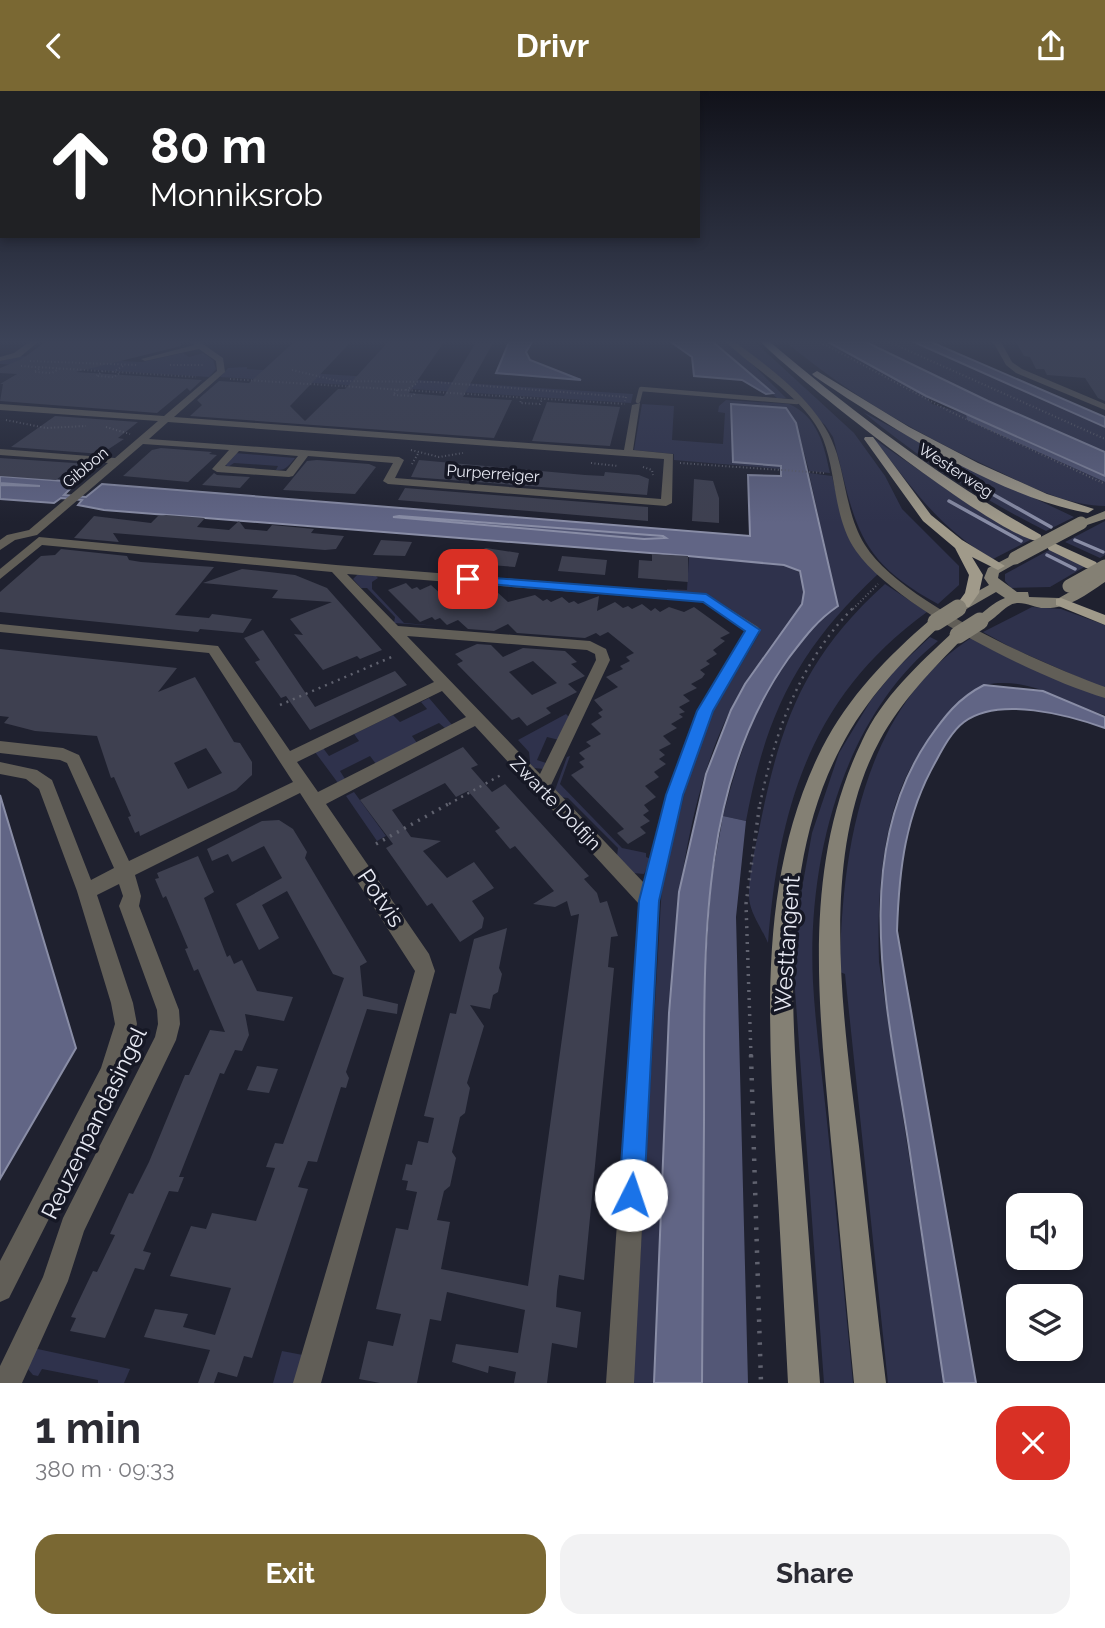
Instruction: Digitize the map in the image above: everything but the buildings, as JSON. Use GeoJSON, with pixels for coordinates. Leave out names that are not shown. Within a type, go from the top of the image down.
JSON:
{"type":"FeatureCollection","features":[{"type":"Feature","properties":{"kind":"main road","name":"Westerweg"},"geometry":{"type":"LineString","coordinates":[[834,402],[944,484],[1040,536],[925,464],[848,402]]}},
{"type":"Feature","properties":{"kind":"main road"},"geometry":{"type":"LineString","coordinates":[[860,402],[910,434],[1087,517]]}},
{"type":"Feature","properties":{"kind":"main road"},"geometry":{"type":"LineString","coordinates":[[843,410],[887,461],[927,518],[957,543],[998,566]]}},
{"type":"Feature","properties":{"kind":"main road"},"geometry":{"type":"LineString","coordinates":[[1105,513],[1087,517],[998,566],[991,575],[997,586],[1021,599],[1061,602],[1105,620]]}},
{"type":"Feature","properties":{"kind":"main road"},"geometry":{"type":"LineString","coordinates":[[957,543],[976,575],[972,593],[961,606]]}},
{"type":"Feature","properties":{"kind":"main road"},"geometry":{"type":"LineString","coordinates":[[1058,545],[1098,564],[1061,602]]}},
{"type":"Feature","properties":{"kind":"main road"},"geometry":{"type":"LineString","coordinates":[[1021,599],[1074,589],[1105,576]]}},
{"type":"Feature","properties":{"kind":"main road","name":"Westtangent"},"geometry":{"type":"LineString","coordinates":[[804,1383],[780,1014],[781,962],[789,882],[815,786],[841,730],[878,674],[936,622],[997,586]]}},
{"type":"Feature","properties":{"kind":"main road","name":"Westtangent"},"geometry":{"type":"LineString","coordinates":[[870,1383],[830,1001],[827,932],[830,885],[842,818],[865,751],[894,698],[918,671],[958,635],[987,617],[1006,611],[1021,599]]}},
{"type":"Feature","properties":{"kind":"street","name":"Gibbon"},"geometry":{"type":"LineString","coordinates":[[0,575],[65,505],[185,402]]}},
{"type":"Feature","properties":{"kind":"street"},"geometry":{"type":"LineString","coordinates":[[797,402],[825,432],[852,532],[867,559],[886,577],[1020,657],[1105,693]]}},
{"type":"Feature","properties":{"kind":"street"},"geometry":{"type":"LineString","coordinates":[[0,407],[628,453],[638,403]]}},
{"type":"Feature","properties":{"kind":"street","name":"Purperreiger"},"geometry":{"type":"LineString","coordinates":[[141,441],[399,460],[388,481],[666,503],[670,456],[628,453]]}},
{"type":"Feature","properties":{"kind":"street"},"geometry":{"type":"LineString","coordinates":[[237,448],[217,470],[289,474],[306,453]]}},
{"type":"Feature","properties":{"kind":"street"},"geometry":{"type":"LineString","coordinates":[[0,452],[117,461]]}},
{"type":"Feature","properties":{"kind":"street"},"geometry":{"type":"LineString","coordinates":[[0,546],[6,536],[36,537],[336,569],[706,598],[753,630],[705,711],[675,795],[649,901],[620,1383]]}},
{"type":"Feature","properties":{"kind":"street","name":"Zwarte Dolfijn"},"geometry":{"type":"LineString","coordinates":[[336,569],[649,901]]}},
{"type":"Feature","properties":{"kind":"street","name":"Potvis"},"geometry":{"type":"LineString","coordinates":[[0,628],[213,649],[422,961],[425,971],[307,1383]]}},
{"type":"Feature","properties":{"kind":"street"},"geometry":{"type":"LineString","coordinates":[[391,630],[590,646],[601,652],[603,660],[541,787]]}},
{"type":"Feature","properties":{"kind":"street"},"geometry":{"type":"LineString","coordinates":[[287,760],[443,684]]}},
{"type":"Feature","properties":{"kind":"street"},"geometry":{"type":"LineString","coordinates":[[316,801],[476,719]]}},
{"type":"Feature","properties":{"kind":"street","name":"Reuzenpandasingel"},"geometry":{"type":"LineString","coordinates":[[0,747],[64,754],[73,759],[125,871],[132,895],[129,906],[168,1010],[168,1032],[72,1227],[55,1281],[8,1383]]}},
{"type":"Feature","properties":{"kind":"street","name":"Reuzenpandasingel"},"geometry":{"type":"LineString","coordinates":[[0,768],[31,774],[46,785],[86,891],[124,1010],[126,1033],[111,1072],[0,1289]]}},
{"type":"Feature","properties":{"kind":"street"},"geometry":{"type":"LineString","coordinates":[[86,891],[303,784]]}},
{"type":"Feature","properties":{"kind":"path"},"geometry":{"type":"LineString","coordinates":[[520,402],[529,405],[541,402]]}},
{"type":"Feature","properties":{"kind":"path"},"geometry":{"type":"LineString","coordinates":[[596,402],[624,402]]}},
{"type":"Feature","properties":{"kind":"path"},"geometry":{"type":"LineString","coordinates":[[933,402],[1105,484]]}},
{"type":"Feature","properties":{"kind":"path"},"geometry":{"type":"LineString","coordinates":[[1023,402],[1105,439]]}},
{"type":"Feature","properties":{"kind":"path"},"geometry":{"type":"LineString","coordinates":[[59,433],[66,427]]}},
{"type":"Feature","properties":{"kind":"path"},"geometry":{"type":"LineString","coordinates":[[636,465],[652,470],[653,476],[668,477]]}},
{"type":"Feature","properties":{"kind":"path"},"geometry":{"type":"LineString","coordinates":[[778,470],[811,472]]}},
{"type":"Feature","properties":{"kind":"path"},"geometry":{"type":"LineString","coordinates":[[280,705],[394,656]]}},
{"type":"Feature","properties":{"kind":"path"},"geometry":{"type":"LineString","coordinates":[[376,844],[501,775]]}},
{"type":"Feature","properties":{"kind":"shaded area"},"geometry":{"type":"Polygon","coordinates":[[[723,402],[762,402],[789,404],[799,410],[807,416],[818,433],[830,473],[809,471],[796,423],[786,408],[731,404],[734,462],[781,465],[781,469],[674,460],[674,454],[634,450],[642,404],[674,406],[672,440],[723,444],[725,413],[718,412],[723,402]]]}},
{"type":"Feature","properties":{"kind":"shaded area"},"geometry":{"type":"Polygon","coordinates":[[[800,402],[821,402],[854,433],[885,476],[902,509],[959,566],[959,585],[938,604],[910,587],[873,553],[854,515],[833,437],[825,425],[800,402]]]}},
{"type":"Feature","properties":{"kind":"shaded area"},"geometry":{"type":"Polygon","coordinates":[[[869,402],[931,402],[966,414],[967,420],[1105,482],[1105,506],[1078,503],[1028,486],[869,402]]]}},
{"type":"Feature","properties":{"kind":"shaded area"},"geometry":{"type":"Polygon","coordinates":[[[940,402],[991,402],[1105,452],[1105,476],[940,402]]]}},
{"type":"Feature","properties":{"kind":"shaded area"},"geometry":{"type":"Polygon","coordinates":[[[991,402],[1049,402],[1105,427],[1105,452],[991,402]]]}},
{"type":"Feature","properties":{"kind":"shaded area"},"geometry":{"type":"Polygon","coordinates":[[[1049,402],[1071,402],[1105,417],[1105,427],[1049,402]]]}},
{"type":"Feature","properties":{"kind":"shaded area"},"geometry":{"type":"Polygon","coordinates":[[[731,404],[786,408],[796,423],[838,606],[799,644],[757,711],[735,766],[720,823],[711,883],[704,1004],[702,1383],[654,1383],[669,1013],[679,892],[706,774],[731,710],[745,684],[802,604],[804,592],[800,571],[784,565],[688,556],[104,510],[78,505],[82,500],[61,498],[54,503],[0,499],[0,485],[40,486],[0,483],[0,476],[77,482],[64,495],[86,497],[102,484],[750,536],[748,475],[781,476],[781,466],[733,462],[731,404]],[[393,517],[644,539],[666,538],[393,517]]]}},
{"type":"Feature","properties":{"kind":"shaded area"},"geometry":{"type":"Polygon","coordinates":[[[863,412],[948,457],[1074,517],[1046,531],[951,477],[863,412]]]}},
{"type":"Feature","properties":{"kind":"shaded area"},"geometry":{"type":"Polygon","coordinates":[[[966,414],[1105,476],[1105,482],[967,420],[966,414]]]}},
{"type":"Feature","properties":{"kind":"shaded area"},"geometry":{"type":"Polygon","coordinates":[[[874,439],[974,508],[1032,539],[993,559],[974,547],[927,505],[874,439]]]}},
{"type":"Feature","properties":{"kind":"shaded area"},"geometry":{"type":"Polygon","coordinates":[[[235,453],[295,458],[282,470],[276,470],[278,466],[234,463],[228,467],[225,464],[235,453]]]}},
{"type":"Feature","properties":{"kind":"shaded area"},"geometry":{"type":"Polygon","coordinates":[[[809,473],[832,476],[844,526],[878,574],[826,629],[790,685],[775,715],[764,747],[746,821],[723,816],[750,728],[762,700],[794,648],[814,625],[838,606],[809,473]]]}},
{"type":"Feature","properties":{"kind":"shaded area"},"geometry":{"type":"Polygon","coordinates":[[[393,517],[666,538],[644,539],[393,517]]]}},
{"type":"Feature","properties":{"kind":"shaded area"},"geometry":{"type":"Polygon","coordinates":[[[1105,521],[1105,555],[1100,558],[1065,542],[1105,521]]]}},
{"type":"Feature","properties":{"kind":"shaded area"},"geometry":{"type":"Polygon","coordinates":[[[1051,549],[1086,566],[1050,587],[1011,588],[1005,581],[1005,574],[1051,549]]]}},
{"type":"Feature","properties":{"kind":"shaded area"},"geometry":{"type":"Polygon","coordinates":[[[689,556],[789,566],[803,575],[804,594],[796,616],[747,681],[730,710],[716,742],[695,810],[682,880],[674,948],[654,1383],[633,1383],[662,884],[693,759],[714,710],[759,634],[752,624],[713,598],[667,593],[667,589],[687,590],[689,556]]]}},
{"type":"Feature","properties":{"kind":"shaded area"},"geometry":{"type":"Polygon","coordinates":[[[359,573],[374,574],[378,578],[372,582],[372,589],[404,623],[439,626],[394,623],[395,617],[367,588],[361,588],[353,579],[359,573]]]}},
{"type":"Feature","properties":{"kind":"shaded area"},"geometry":{"type":"Polygon","coordinates":[[[885,584],[927,612],[887,645],[855,680],[829,718],[808,758],[781,845],[768,943],[751,909],[749,888],[767,792],[786,725],[815,666],[857,611],[885,584]]]}},
{"type":"Feature","properties":{"kind":"shaded area"},"geometry":{"type":"Polygon","coordinates":[[[1032,607],[1061,609],[1105,625],[1105,689],[1012,648],[983,632],[1032,607]]]}},
{"type":"Feature","properties":{"kind":"shaded area"},"geometry":{"type":"Polygon","coordinates":[[[974,636],[1105,697],[1105,715],[1040,689],[1012,683],[989,684],[973,690],[950,714],[915,760],[895,806],[888,832],[881,885],[879,962],[944,1383],[888,1383],[845,974],[840,972],[846,879],[854,831],[866,785],[883,741],[906,701],[936,666],[974,636]]]}},
{"type":"Feature","properties":{"kind":"shaded area"},"geometry":{"type":"Polygon","coordinates":[[[930,637],[938,641],[905,673],[877,710],[854,752],[837,796],[824,842],[816,889],[813,936],[814,1002],[853,1383],[824,1383],[794,976],[800,899],[812,833],[839,753],[871,700],[896,669],[930,637]]]}},
{"type":"Feature","properties":{"kind":"shaded area"},"geometry":{"type":"Polygon","coordinates":[[[984,685],[1043,691],[1105,717],[1105,728],[1034,710],[996,710],[979,714],[964,722],[945,745],[926,781],[911,822],[902,865],[897,931],[976,1383],[944,1383],[885,992],[881,939],[882,887],[888,835],[903,786],[928,740],[946,716],[959,702],[984,685]]]}},
{"type":"Feature","properties":{"kind":"shaded area"},"geometry":{"type":"Polygon","coordinates":[[[429,698],[453,726],[446,729],[439,723],[412,736],[417,743],[376,764],[370,756],[340,771],[345,779],[338,783],[315,752],[323,748],[329,756],[359,741],[354,734],[393,715],[400,722],[427,709],[421,702],[429,698]]]}},
{"type":"Feature","properties":{"kind":"shaded area"},"geometry":{"type":"Polygon","coordinates":[[[566,714],[569,717],[559,740],[547,737],[537,760],[549,764],[544,769],[534,768],[527,763],[530,761],[529,752],[518,740],[566,714]]]}},
{"type":"Feature","properties":{"kind":"shaded area"},"geometry":{"type":"Polygon","coordinates":[[[570,756],[560,784],[622,848],[646,853],[646,857],[651,859],[644,874],[633,873],[617,856],[618,848],[568,798],[559,797],[555,790],[567,757],[570,756]]]}},
{"type":"Feature","properties":{"kind":"shaded area"},"geometry":{"type":"Polygon","coordinates":[[[354,792],[386,836],[377,841],[346,796],[354,792]]]}},
{"type":"Feature","properties":{"kind":"shaded area"},"geometry":{"type":"Polygon","coordinates":[[[0,795],[76,1048],[0,1179],[0,795]]]}},
{"type":"Feature","properties":{"kind":"shaded area"},"geometry":{"type":"Polygon","coordinates":[[[723,816],[746,821],[736,917],[748,1383],[702,1383],[705,974],[711,882],[723,816]]]}},
{"type":"Feature","properties":{"kind":"shaded area"},"geometry":{"type":"Polygon","coordinates":[[[33,1348],[130,1369],[124,1383],[98,1383],[98,1380],[42,1369],[38,1376],[33,1375],[28,1369],[33,1348]]]}},
{"type":"Feature","properties":{"kind":"shaded area"},"geometry":{"type":"Polygon","coordinates":[[[282,1351],[303,1355],[295,1383],[273,1383],[282,1351]]]}},
{"type":"Feature","properties":{"kind":"waterway"},"geometry":{"type":"LineString","coordinates":[[987,491],[1051,527]]}},
{"type":"Feature","properties":{"kind":"waterway"},"geometry":{"type":"LineString","coordinates":[[949,501],[1021,541]]}},
{"type":"Feature","properties":{"kind":"waterway"},"geometry":{"type":"LineString","coordinates":[[1075,540],[1103,552]]}},
{"type":"Feature","properties":{"kind":"waterway"},"geometry":{"type":"LineString","coordinates":[[1047,555],[1075,569]]}},
{"type":"Feature","properties":{"kind":"route"},"geometry":{"type":"LineString","coordinates":[[468,579],[706,598],[753,630],[705,711],[675,795],[649,901],[631,1195]]}}]}
